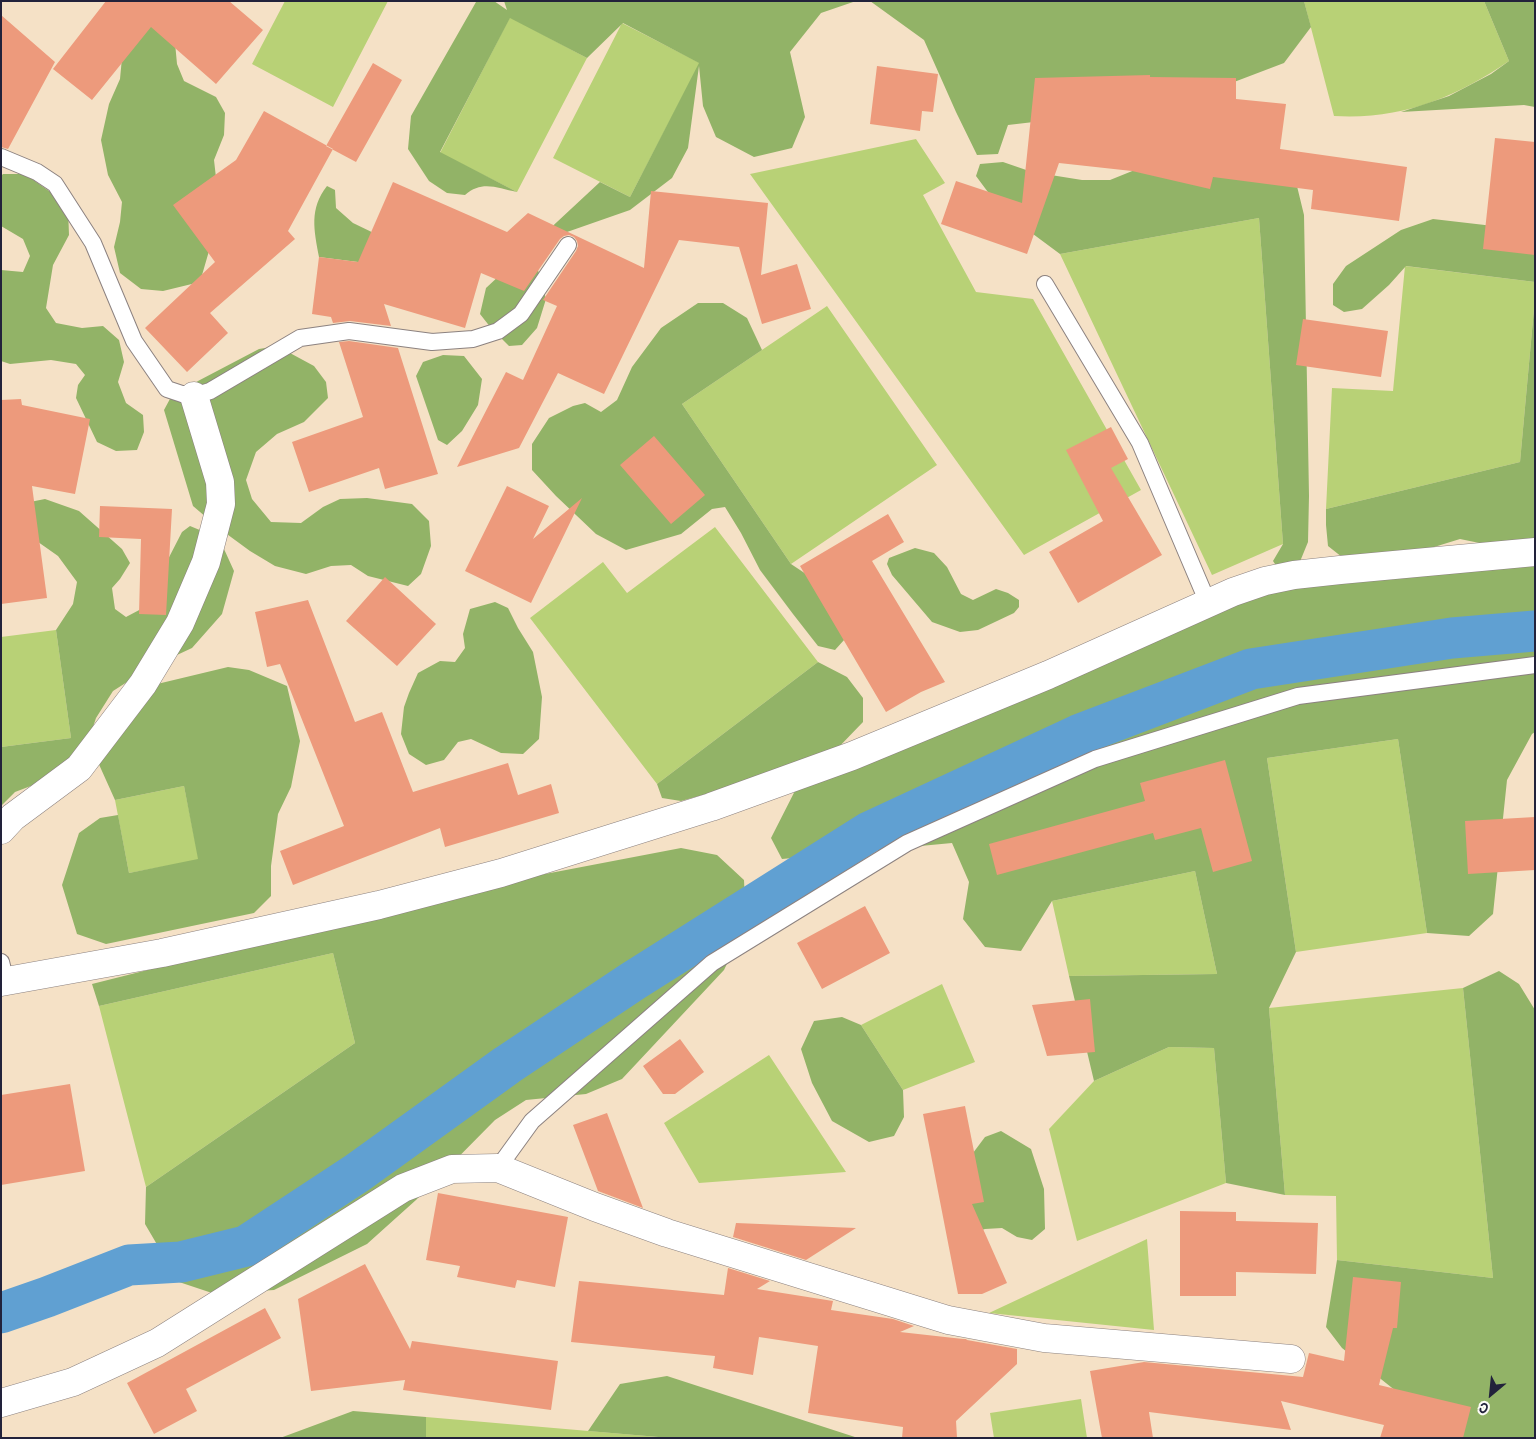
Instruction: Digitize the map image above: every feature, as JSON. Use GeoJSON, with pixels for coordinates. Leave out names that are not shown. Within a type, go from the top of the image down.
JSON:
{"type":"FeatureCollection","features":[{"type":"Feature","properties":{"kind":"street"},"geometry":{"type":"LineString","coordinates":[[1,830],[13,817],[79,768],[143,684],[180,623],[206,562],[221,504],[220,482],[194,396]]}},
{"type":"Feature","properties":{"kind":"street"},"geometry":{"type":"LineString","coordinates":[[3,975],[162,953],[379,905],[501,873],[693,813],[852,756],[1048,675],[1233,592],[1265,581],[1294,575],[1340,570],[1535,552]]}},
{"type":"Feature","properties":{"kind":"street"},"geometry":{"type":"LineString","coordinates":[[1,1402],[73,1382],[157,1343],[403,1188],[452,1170],[498,1168],[595,1207],[667,1233],[948,1320],[1044,1338],[1291,1359]]}},
{"type":"Feature","properties":{"kind":"lane"},"geometry":{"type":"LineString","coordinates":[[1,157],[37,172],[55,184],[93,243],[134,341],[168,389],[194,396],[210,391],[300,338],[349,331],[432,342],[473,339],[498,331],[521,314],[568,245]]}},
{"type":"Feature","properties":{"kind":"lane"},"geometry":{"type":"LineString","coordinates":[[1045,284],[1140,443],[1208,603]]}},
{"type":"Feature","properties":{"kind":"lane"},"geometry":{"type":"LineString","coordinates":[[498,1168],[532,1121],[712,963],[907,843],[1095,759],[1298,696],[1535,665]]}},
{"type":"Feature","properties":{"kind":"green space"},"geometry":{"type":"Polygon","coordinates":[[[285,1],[388,1],[333,107],[252,64],[285,1]]]}},
{"type":"Feature","properties":{"kind":"green space"},"geometry":{"type":"Polygon","coordinates":[[[494,1],[507,10],[504,1],[856,1],[821,13],[790,52],[805,117],[792,148],[754,157],[716,137],[703,106],[699,66],[688,148],[672,178],[630,210],[567,232],[543,253],[538,270],[546,299],[537,328],[522,345],[509,346],[480,314],[486,288],[600,182],[630,197],[699,63],[623,23],[587,58],[510,18],[440,152],[517,192],[484,186],[471,190],[465,195],[447,193],[429,181],[408,149],[411,116],[476,2],[494,1]]]}},
{"type":"Feature","properties":{"kind":"green space"},"geometry":{"type":"Polygon","coordinates":[[[870,1],[1304,1],[1311,27],[1284,63],[1171,106],[1008,125],[998,154],[977,155],[924,40],[870,1]]]}},
{"type":"Feature","properties":{"kind":"green space"},"geometry":{"type":"Polygon","coordinates":[[[1304,1],[1484,1],[1509,61],[1468,86],[1426,104],[1382,114],[1334,116],[1304,1]]]}},
{"type":"Feature","properties":{"kind":"green space"},"geometry":{"type":"Polygon","coordinates":[[[1484,1],[1535,1],[1535,107],[1524,105],[1401,112],[1449,96],[1491,74],[1509,61],[1484,1]]]}},
{"type":"Feature","properties":{"kind":"green space"},"geometry":{"type":"Polygon","coordinates":[[[115,10],[174,32],[177,64],[184,81],[216,97],[225,113],[224,135],[214,160],[220,213],[200,282],[163,291],[141,289],[120,273],[114,247],[120,222],[122,202],[108,175],[101,140],[109,104],[120,79],[125,26],[115,10]]]}},
{"type":"Feature","properties":{"kind":"green space"},"geometry":{"type":"Polygon","coordinates":[[[510,17],[587,58],[517,192],[440,153],[510,17]]]}},
{"type":"Feature","properties":{"kind":"green space"},"geometry":{"type":"Polygon","coordinates":[[[622,23],[700,63],[630,197],[553,158],[622,23]]]}},
{"type":"Feature","properties":{"kind":"green space"},"geometry":{"type":"Polygon","coordinates":[[[1229,132],[1296,182],[1304,215],[1309,496],[1308,542],[1299,564],[1279,570],[1273,561],[1283,544],[1259,218],[1060,254],[1002,211],[976,176],[980,164],[1003,162],[1032,172],[1082,180],[1110,180],[1229,132]]]}},
{"type":"Feature","properties":{"kind":"green space"},"geometry":{"type":"Polygon","coordinates":[[[916,139],[945,183],[923,195],[976,292],[1033,299],[1141,490],[1024,555],[750,174],[916,139]]]}},
{"type":"Feature","properties":{"kind":"green space"},"geometry":{"type":"Polygon","coordinates":[[[3,174],[25,174],[49,191],[68,209],[69,235],[53,265],[46,308],[56,323],[82,328],[103,326],[119,340],[124,362],[118,382],[126,403],[143,415],[144,432],[137,450],[116,451],[97,442],[76,398],[78,385],[85,375],[76,364],[51,360],[10,364],[1,361],[1,270],[23,272],[30,256],[23,239],[1,226],[1,176],[3,174]]]}},
{"type":"Feature","properties":{"kind":"green space"},"geometry":{"type":"Polygon","coordinates":[[[327,186],[335,190],[336,208],[353,223],[382,237],[397,267],[319,257],[314,220],[315,211],[317,203],[327,186]]]}},
{"type":"Feature","properties":{"kind":"green space"},"geometry":{"type":"Polygon","coordinates":[[[1535,214],[1535,282],[1406,266],[1389,285],[1362,309],[1344,312],[1333,305],[1333,284],[1346,266],[1401,230],[1433,219],[1502,227],[1535,214]]]}},
{"type":"Feature","properties":{"kind":"green space"},"geometry":{"type":"Polygon","coordinates":[[[1259,218],[1283,544],[1212,575],[1060,254],[1259,218]]]}},
{"type":"Feature","properties":{"kind":"green space"},"geometry":{"type":"Polygon","coordinates":[[[1405,266],[1535,282],[1520,462],[1326,509],[1332,388],[1393,391],[1405,266]]]}},
{"type":"Feature","properties":{"kind":"green space"},"geometry":{"type":"Polygon","coordinates":[[[1535,298],[1535,546],[1499,547],[1460,539],[1405,556],[1347,561],[1328,546],[1326,509],[1520,462],[1535,298]]]}},
{"type":"Feature","properties":{"kind":"green space"},"geometry":{"type":"Polygon","coordinates":[[[698,303],[723,303],[747,318],[762,350],[682,404],[791,564],[851,604],[853,630],[835,650],[818,646],[793,614],[760,570],[725,507],[712,509],[681,534],[626,550],[596,534],[532,470],[532,444],[549,418],[573,406],[585,403],[601,412],[617,400],[632,367],[661,328],[698,303]]]}},
{"type":"Feature","properties":{"kind":"green space"},"geometry":{"type":"Polygon","coordinates":[[[827,306],[937,465],[791,564],[682,404],[827,306]]]}},
{"type":"Feature","properties":{"kind":"green space"},"geometry":{"type":"Polygon","coordinates":[[[277,346],[314,366],[326,382],[328,398],[304,422],[277,434],[256,452],[246,480],[252,499],[271,522],[301,523],[323,507],[340,499],[367,498],[412,504],[429,521],[431,546],[421,574],[408,586],[368,576],[351,565],[331,566],[306,574],[275,566],[250,551],[193,506],[164,410],[171,397],[198,381],[259,349],[277,346]]]}},
{"type":"Feature","properties":{"kind":"green space"},"geometry":{"type":"Polygon","coordinates":[[[443,355],[464,356],[482,379],[478,405],[462,431],[447,445],[438,440],[416,376],[423,362],[443,355]]]}},
{"type":"Feature","properties":{"kind":"green space"},"geometry":{"type":"Polygon","coordinates":[[[45,499],[79,511],[122,549],[130,563],[112,588],[115,609],[126,617],[143,608],[182,532],[190,526],[219,538],[234,571],[222,614],[192,648],[149,668],[113,691],[96,718],[84,754],[36,784],[15,792],[1,806],[1,747],[71,738],[56,630],[73,604],[77,582],[58,556],[14,525],[30,502],[45,499]]]}},
{"type":"Feature","properties":{"kind":"green space"},"geometry":{"type":"Polygon","coordinates":[[[715,527],[818,662],[657,784],[530,618],[603,562],[627,593],[715,527]]]}},
{"type":"Feature","properties":{"kind":"green space"},"geometry":{"type":"Polygon","coordinates":[[[915,548],[934,553],[947,567],[961,594],[973,600],[996,589],[1008,593],[1019,600],[1019,607],[1014,613],[978,630],[960,632],[932,622],[892,575],[887,564],[889,558],[915,548]]]}},
{"type":"Feature","properties":{"kind":"green space"},"geometry":{"type":"Polygon","coordinates":[[[1535,561],[1535,732],[1532,734],[1507,780],[1493,914],[1469,936],[1427,933],[1398,739],[1267,758],[1296,952],[1269,1008],[1285,1195],[1226,1183],[1214,1048],[1169,1047],[1094,1081],[1069,976],[1217,974],[1195,871],[1052,901],[1021,951],[985,947],[963,919],[969,882],[952,843],[782,859],[771,838],[801,779],[1270,586],[1535,561]]]}},
{"type":"Feature","properties":{"kind":"green space"},"geometry":{"type":"Polygon","coordinates":[[[495,602],[508,608],[533,652],[542,697],[539,739],[523,754],[501,753],[471,739],[458,742],[444,760],[426,765],[409,754],[401,734],[404,707],[409,693],[418,673],[440,661],[455,662],[465,648],[463,634],[470,609],[495,602]]]}},
{"type":"Feature","properties":{"kind":"green space"},"geometry":{"type":"Polygon","coordinates":[[[56,630],[71,738],[1,747],[1,637],[56,630]]]}},
{"type":"Feature","properties":{"kind":"green space"},"geometry":{"type":"Polygon","coordinates":[[[818,662],[847,677],[863,698],[863,722],[834,752],[721,790],[681,801],[662,798],[657,784],[818,662]]]}},
{"type":"Feature","properties":{"kind":"green space"},"geometry":{"type":"Polygon","coordinates":[[[228,667],[249,670],[287,686],[300,741],[291,787],[278,814],[271,866],[271,896],[254,913],[106,944],[77,934],[62,885],[79,833],[100,818],[118,815],[129,873],[198,859],[184,786],[115,800],[97,760],[153,685],[228,667]]]}},
{"type":"Feature","properties":{"kind":"green space"},"geometry":{"type":"Polygon","coordinates":[[[1398,739],[1427,933],[1296,952],[1267,758],[1398,739]]]}},
{"type":"Feature","properties":{"kind":"green space"},"geometry":{"type":"Polygon","coordinates":[[[184,786],[199,860],[129,873],[115,800],[184,786]]]}},
{"type":"Feature","properties":{"kind":"green space"},"geometry":{"type":"Polygon","coordinates":[[[681,848],[717,855],[744,880],[746,924],[724,970],[622,1079],[586,1094],[526,1100],[495,1120],[416,1200],[367,1244],[274,1290],[215,1294],[179,1282],[145,1224],[146,1187],[355,1043],[333,953],[99,1006],[92,984],[477,887],[681,848]]]}},
{"type":"Feature","properties":{"kind":"green space"},"geometry":{"type":"Polygon","coordinates":[[[1195,871],[1217,974],[1069,976],[1052,901],[1195,871]]]}},
{"type":"Feature","properties":{"kind":"green space"},"geometry":{"type":"Polygon","coordinates":[[[333,953],[355,1043],[146,1187],[99,1006],[333,953]]]}},
{"type":"Feature","properties":{"kind":"green space"},"geometry":{"type":"Polygon","coordinates":[[[1499,971],[1519,984],[1535,1010],[1535,1438],[1423,1438],[1416,1407],[1342,1348],[1326,1327],[1337,1260],[1493,1278],[1463,988],[1499,971]]]}},
{"type":"Feature","properties":{"kind":"green space"},"geometry":{"type":"Polygon","coordinates":[[[942,984],[975,1062],[903,1090],[861,1025],[942,984]]]}},
{"type":"Feature","properties":{"kind":"green space"},"geometry":{"type":"Polygon","coordinates":[[[1463,988],[1493,1278],[1337,1260],[1336,1196],[1285,1195],[1269,1008],[1463,988]]]}},
{"type":"Feature","properties":{"kind":"green space"},"geometry":{"type":"Polygon","coordinates":[[[842,1017],[861,1025],[903,1090],[904,1117],[894,1136],[869,1142],[832,1121],[812,1083],[801,1049],[814,1021],[842,1017]]]}},
{"type":"Feature","properties":{"kind":"green space"},"geometry":{"type":"Polygon","coordinates":[[[1169,1047],[1214,1048],[1226,1183],[1077,1241],[1049,1129],[1094,1081],[1169,1047]]]}},
{"type":"Feature","properties":{"kind":"green space"},"geometry":{"type":"Polygon","coordinates":[[[769,1055],[846,1172],[699,1183],[664,1123],[769,1055]]]}},
{"type":"Feature","properties":{"kind":"green space"},"geometry":{"type":"Polygon","coordinates":[[[1001,1131],[1031,1149],[1044,1189],[1045,1229],[1032,1240],[1017,1237],[1002,1228],[985,1229],[961,1236],[964,1165],[985,1137],[1001,1131]]]}},
{"type":"Feature","properties":{"kind":"green space"},"geometry":{"type":"Polygon","coordinates":[[[1147,1239],[1154,1330],[989,1313],[1147,1239]]]}},
{"type":"Feature","properties":{"kind":"green space"},"geometry":{"type":"Polygon","coordinates":[[[667,1376],[858,1438],[670,1438],[588,1431],[620,1384],[667,1376]]]}},
{"type":"Feature","properties":{"kind":"green space"},"geometry":{"type":"Polygon","coordinates":[[[1081,1399],[1087,1438],[994,1438],[990,1413],[1081,1399]]]}},
{"type":"Feature","properties":{"kind":"green space"},"geometry":{"type":"Polygon","coordinates":[[[353,1411],[426,1417],[426,1438],[280,1438],[353,1411]]]}},
{"type":"Feature","properties":{"kind":"green space"},"geometry":{"type":"Polygon","coordinates":[[[426,1417],[670,1438],[426,1438],[426,1417]]]}},
{"type":"Feature","properties":{"kind":"building"},"geometry":{"type":"Polygon","coordinates":[[[106,1],[229,1],[263,30],[216,84],[151,27],[92,100],[53,69],[106,1]]]}},
{"type":"Feature","properties":{"kind":"building"},"geometry":{"type":"Polygon","coordinates":[[[1,15],[55,62],[8,149],[1,147],[1,15]]]}},
{"type":"Feature","properties":{"kind":"building"},"geometry":{"type":"Polygon","coordinates":[[[373,63],[402,80],[356,162],[326,146],[373,63]]]}},
{"type":"Feature","properties":{"kind":"building"},"geometry":{"type":"Polygon","coordinates":[[[877,66],[938,74],[933,112],[922,111],[920,131],[870,124],[877,66]]]}},
{"type":"Feature","properties":{"kind":"building"},"geometry":{"type":"Polygon","coordinates":[[[1150,75],[1150,77],[1236,78],[1236,99],[1286,104],[1280,149],[1407,167],[1399,221],[1311,209],[1313,190],[1213,177],[1210,189],[1132,171],[1059,163],[1027,254],[941,224],[956,181],[1022,203],[1035,78],[1150,75]]]}},
{"type":"Feature","properties":{"kind":"building"},"geometry":{"type":"Polygon","coordinates":[[[264,111],[333,149],[288,231],[295,239],[210,313],[228,333],[187,372],[145,328],[215,262],[173,205],[236,160],[264,111]]]}},
{"type":"Feature","properties":{"kind":"building"},"geometry":{"type":"Polygon","coordinates":[[[1495,138],[1535,142],[1535,255],[1483,249],[1495,138]]]}},
{"type":"Feature","properties":{"kind":"building"},"geometry":{"type":"Polygon","coordinates":[[[393,182],[507,232],[528,213],[644,268],[651,191],[768,203],[761,275],[797,264],[811,309],[762,324],[739,247],[679,240],[604,394],[558,373],[519,448],[457,467],[506,372],[523,380],[557,306],[543,300],[576,251],[577,241],[569,235],[560,239],[524,291],[481,273],[465,328],[384,304],[391,326],[350,321],[333,323],[331,317],[312,314],[319,257],[358,262],[393,182]]]}},
{"type":"Feature","properties":{"kind":"building"},"geometry":{"type":"Polygon","coordinates":[[[1303,319],[1388,331],[1381,377],[1296,365],[1303,319]]]}},
{"type":"Feature","properties":{"kind":"building"},"geometry":{"type":"Polygon","coordinates":[[[349,341],[398,348],[438,474],[385,489],[379,468],[309,492],[292,442],[363,417],[339,342],[349,341]]]}},
{"type":"Feature","properties":{"kind":"building"},"geometry":{"type":"Polygon","coordinates":[[[21,399],[22,405],[90,419],[75,494],[32,486],[47,598],[1,604],[1,400],[21,399]]]}},
{"type":"Feature","properties":{"kind":"building"},"geometry":{"type":"Polygon","coordinates":[[[1111,427],[1128,459],[1111,468],[1162,555],[1078,603],[1049,552],[1103,521],[1066,450],[1111,427]]]}},
{"type":"Feature","properties":{"kind":"building"},"geometry":{"type":"Polygon","coordinates":[[[654,436],[705,495],[671,524],[620,465],[654,436]]]}},
{"type":"Feature","properties":{"kind":"building"},"geometry":{"type":"Polygon","coordinates":[[[507,486],[549,506],[533,539],[582,498],[531,603],[465,571],[507,486]]]}},
{"type":"Feature","properties":{"kind":"building"},"geometry":{"type":"Polygon","coordinates":[[[100,506],[172,509],[166,615],[139,614],[141,539],[99,537],[100,506]]]}},
{"type":"Feature","properties":{"kind":"building"},"geometry":{"type":"Polygon","coordinates":[[[888,514],[904,542],[872,561],[945,682],[921,692],[886,712],[800,566],[888,514]]]}},
{"type":"Feature","properties":{"kind":"building"},"geometry":{"type":"Polygon","coordinates":[[[385,577],[436,624],[397,666],[346,621],[385,577]]]}},
{"type":"Feature","properties":{"kind":"building"},"geometry":{"type":"Polygon","coordinates":[[[308,600],[355,722],[382,712],[413,792],[508,763],[518,795],[551,784],[559,813],[445,847],[440,828],[293,885],[280,851],[344,826],[280,664],[267,667],[255,612],[308,600]]]}},
{"type":"Feature","properties":{"kind":"building"},"geometry":{"type":"Polygon","coordinates":[[[1225,760],[1252,861],[1213,872],[1201,828],[1155,840],[1153,833],[997,875],[989,844],[1145,801],[1140,783],[1225,760]]]}},
{"type":"Feature","properties":{"kind":"building"},"geometry":{"type":"Polygon","coordinates":[[[1535,817],[1535,870],[1468,874],[1465,821],[1535,817]]]}},
{"type":"Feature","properties":{"kind":"building"},"geometry":{"type":"Polygon","coordinates":[[[865,906],[890,953],[822,989],[797,943],[865,906]]]}},
{"type":"Feature","properties":{"kind":"building"},"geometry":{"type":"Polygon","coordinates":[[[1090,999],[1095,1052],[1047,1056],[1032,1005],[1090,999]]]}},
{"type":"Feature","properties":{"kind":"building"},"geometry":{"type":"Polygon","coordinates":[[[680,1039],[704,1072],[675,1094],[663,1094],[643,1066],[680,1039]]]}},
{"type":"Feature","properties":{"kind":"building"},"geometry":{"type":"Polygon","coordinates":[[[70,1084],[85,1171],[1,1185],[1,1095],[70,1084]]]}},
{"type":"Feature","properties":{"kind":"building"},"geometry":{"type":"Polygon","coordinates":[[[965,1106],[984,1202],[972,1204],[1007,1283],[982,1294],[958,1294],[923,1114],[965,1106]]]}},
{"type":"Feature","properties":{"kind":"building"},"geometry":{"type":"Polygon","coordinates":[[[607,1113],[643,1208],[598,1191],[573,1125],[607,1113]]]}},
{"type":"Feature","properties":{"kind":"building"},"geometry":{"type":"Polygon","coordinates":[[[438,1193],[568,1217],[555,1287],[517,1280],[515,1288],[457,1277],[460,1266],[426,1260],[438,1193]]]}},
{"type":"Feature","properties":{"kind":"building"},"geometry":{"type":"Polygon","coordinates":[[[1180,1211],[1236,1212],[1236,1221],[1318,1223],[1316,1274],[1236,1272],[1236,1296],[1180,1296],[1180,1211]]]}},
{"type":"Feature","properties":{"kind":"building"},"geometry":{"type":"Polygon","coordinates":[[[736,1223],[856,1228],[806,1260],[733,1237],[736,1223]]]}},
{"type":"Feature","properties":{"kind":"building"},"geometry":{"type":"Polygon","coordinates":[[[365,1264],[410,1349],[412,1341],[558,1361],[551,1410],[403,1390],[405,1380],[311,1391],[298,1299],[365,1264]]]}},
{"type":"Feature","properties":{"kind":"building"},"geometry":{"type":"Polygon","coordinates":[[[728,1268],[770,1281],[757,1289],[833,1301],[831,1310],[893,1319],[914,1326],[900,1332],[966,1339],[1017,1349],[1017,1364],[956,1421],[957,1438],[902,1438],[903,1427],[808,1413],[818,1346],[759,1337],[753,1375],[713,1368],[715,1356],[571,1342],[579,1281],[724,1295],[728,1268]]]}},
{"type":"Feature","properties":{"kind":"building"},"geometry":{"type":"Polygon","coordinates":[[[1353,1277],[1401,1282],[1397,1328],[1393,1328],[1379,1385],[1471,1407],[1463,1438],[1380,1438],[1384,1425],[1281,1401],[1291,1430],[1149,1412],[1153,1438],[1102,1438],[1090,1371],[1144,1362],[1303,1377],[1309,1353],[1344,1361],[1353,1277]]]}},
{"type":"Feature","properties":{"kind":"building"},"geometry":{"type":"Polygon","coordinates":[[[265,1308],[281,1338],[186,1389],[197,1411],[154,1434],[127,1383],[265,1308]]]}},
{"type":"Feature","properties":{"kind":"waterway"},"geometry":{"type":"LineString","coordinates":[[1,1313],[129,1265],[181,1262],[246,1246],[357,1173],[507,1065],[633,981],[869,832],[1078,735],[1251,669],[1452,638],[1535,631]]}}]}
